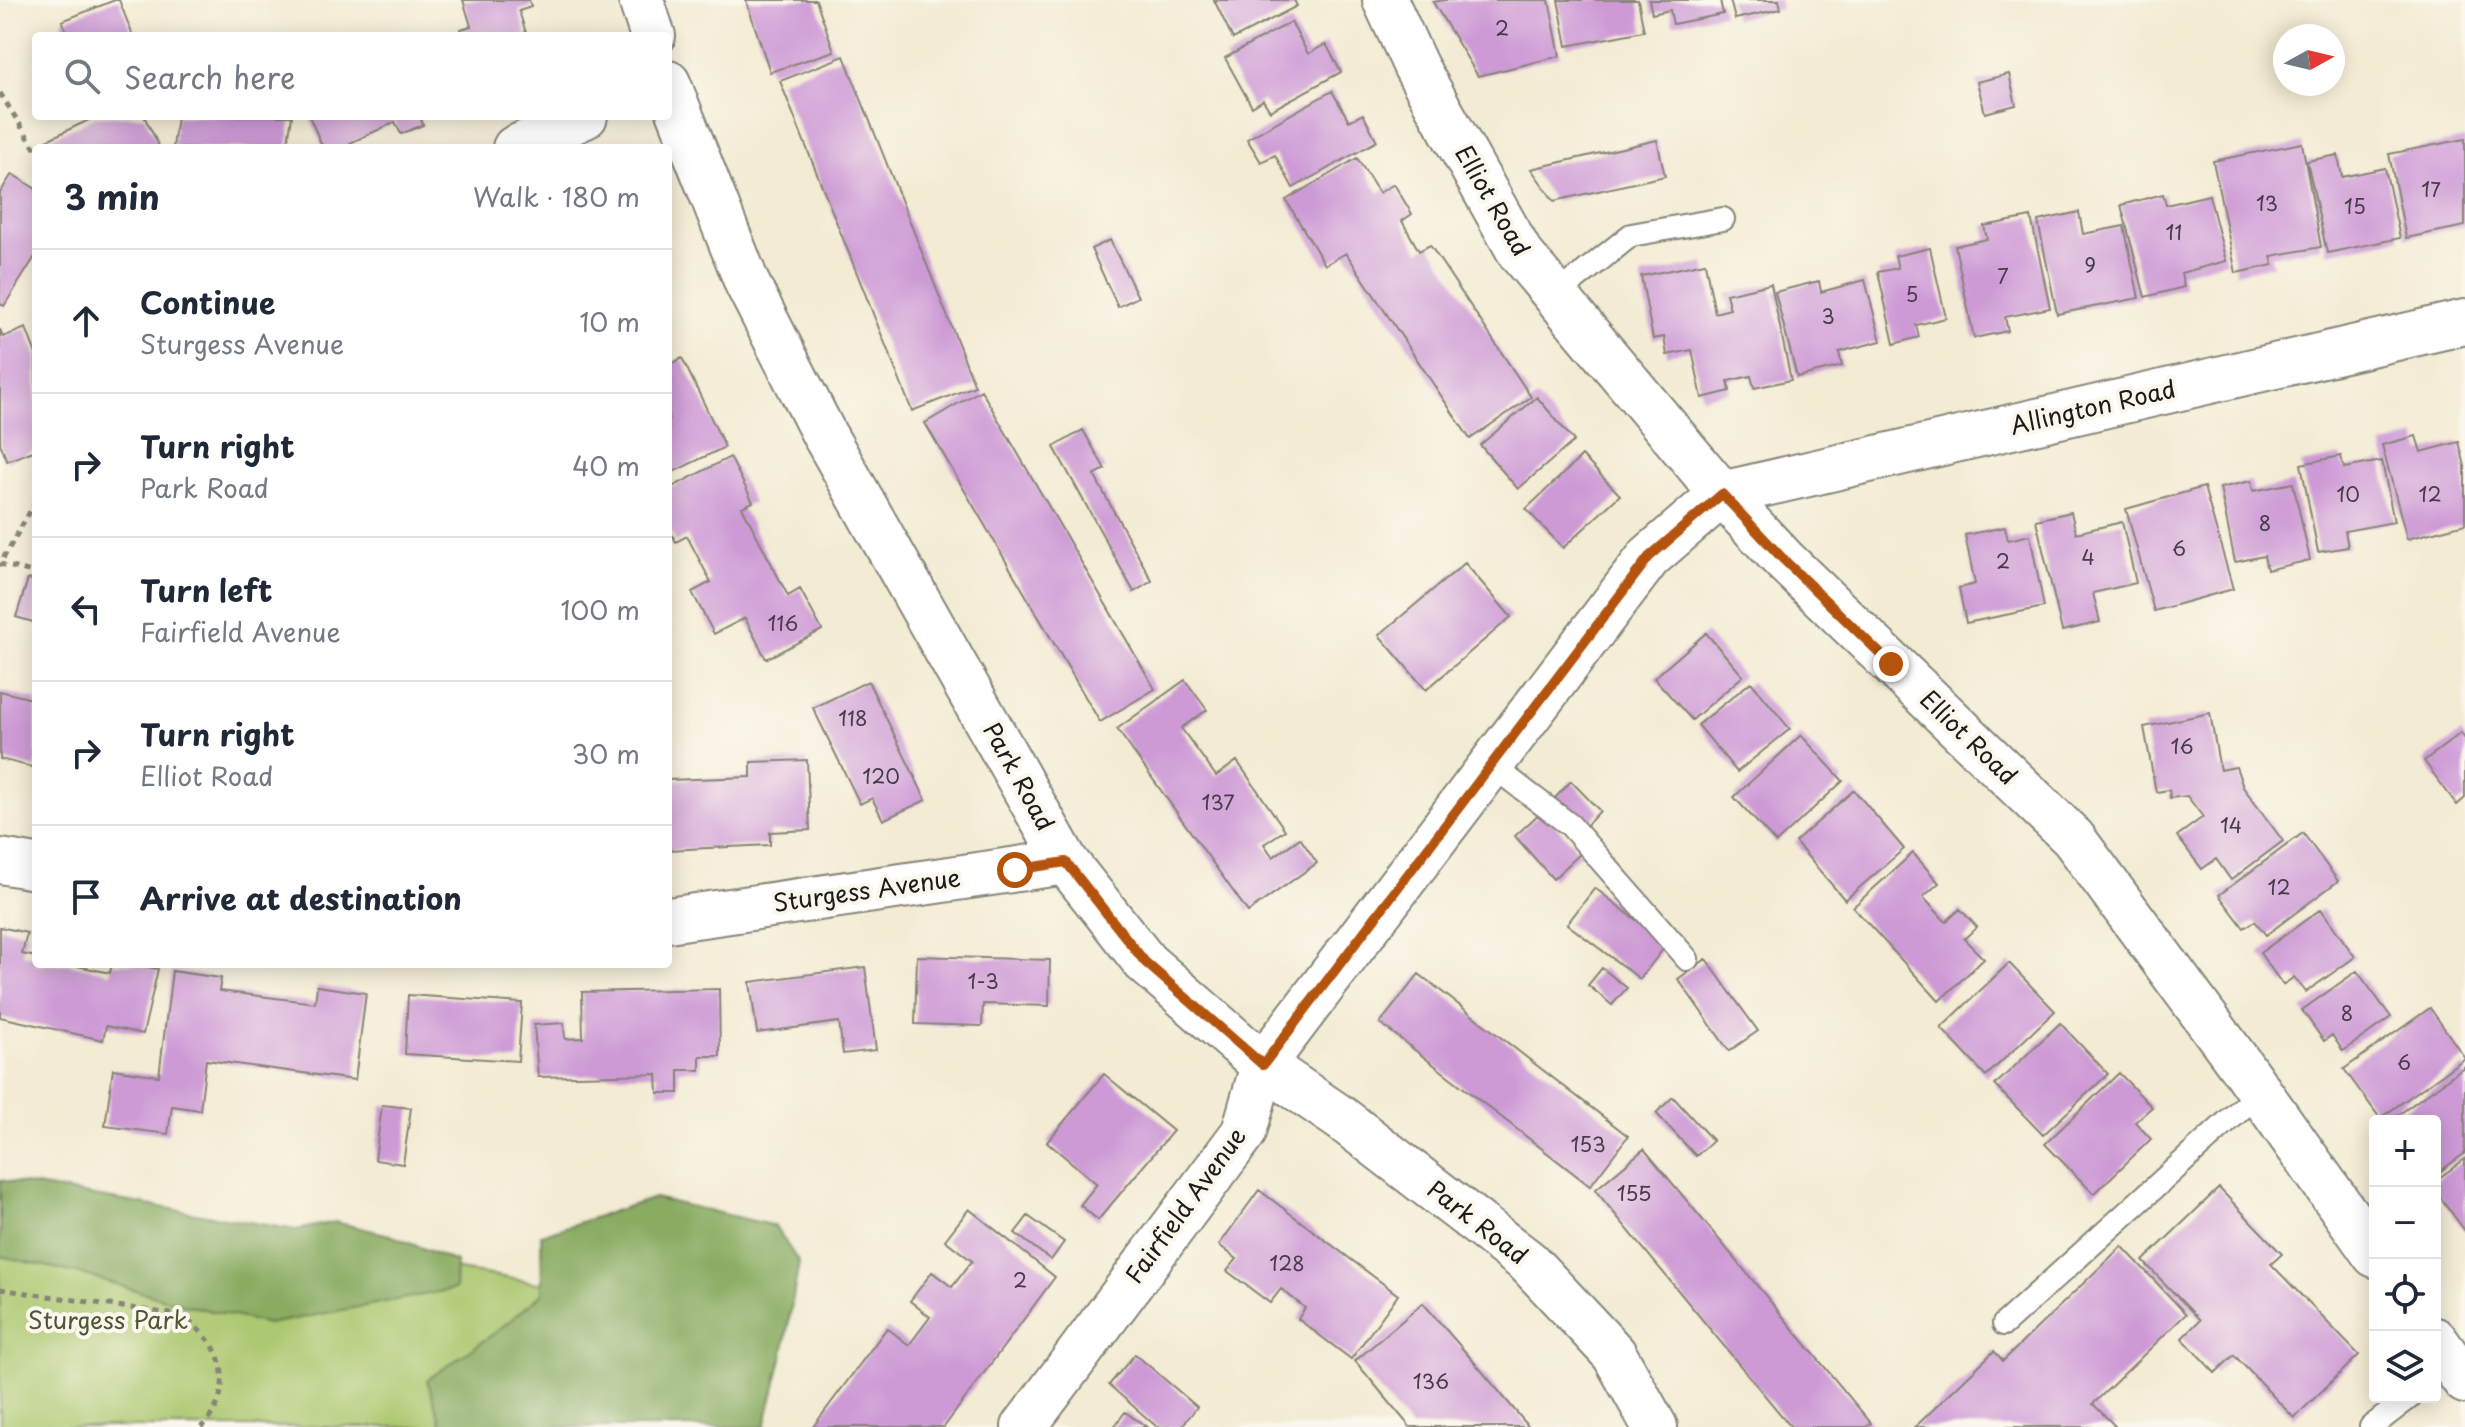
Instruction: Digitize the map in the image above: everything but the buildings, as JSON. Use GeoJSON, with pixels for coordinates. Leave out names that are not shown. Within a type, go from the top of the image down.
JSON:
{"type":"FeatureCollection","features":[{"type":"Feature","properties":{"kind":"street"},"geometry":{"type":"LineString","coordinates":[[641,0],[652,32]]}},
{"type":"Feature","properties":{"kind":"street","name":"Elliot Road"},"geometry":{"type":"LineString","coordinates":[[1385,0],[1416,67],[1520,253],[1722,494],[1784,560],[2073,838],[2369,1246]]}},
{"type":"Feature","properties":{"kind":"street","name":"Park Road"},"geometry":{"type":"LineString","coordinates":[[672,93],[747,283],[824,434],[1066,862],[1145,962],[1263,1065],[1342,1119],[1528,1262],[1614,1354],[1655,1427]]}},
{"type":"Feature","properties":{"kind":"street"},"geometry":{"type":"LineString","coordinates":[[524,144],[576,120]]}},
{"type":"Feature","properties":{"kind":"street","name":"Allington Road"},"geometry":{"type":"LineString","coordinates":[[1722,494],[2465,322]]}},
{"type":"Feature","properties":{"kind":"street","name":"Fairfield Avenue"},"geometry":{"type":"LineString","coordinates":[[1024,1427],[1244,1132],[1263,1065],[1649,557],[1722,494]]}},
{"type":"Feature","properties":{"kind":"street"},"geometry":{"type":"LineString","coordinates":[[0,861],[32,866]]}},
{"type":"Feature","properties":{"kind":"street","name":"Sturgess Avenue"},"geometry":{"type":"LineString","coordinates":[[672,919],[1066,862]]}},
{"type":"Feature","properties":{"kind":"lane"},"geometry":{"type":"LineString","coordinates":[[1556,295],[1631,235],[1723,219]]}},
{"type":"Feature","properties":{"kind":"lane"},"geometry":{"type":"LineString","coordinates":[[1491,765],[1570,825],[1687,959]]}},
{"type":"Feature","properties":{"kind":"lane"},"geometry":{"type":"LineString","coordinates":[[2004,1324],[2260,1092]]}},
{"type":"Feature","properties":{"kind":"lane"},"geometry":{"type":"LineString","coordinates":[[2371,1427],[2402,1403]]}},
{"type":"Feature","properties":{"kind":"path"},"geometry":{"type":"LineString","coordinates":[[0,93],[32,144]]}},
{"type":"Feature","properties":{"kind":"path"},"geometry":{"type":"LineString","coordinates":[[32,508],[0,564],[32,572]]}},
{"type":"Feature","properties":{"kind":"path"},"geometry":{"type":"LineString","coordinates":[[0,1289],[185,1316],[215,1350],[224,1381],[212,1417],[201,1427]]}},
{"type":"Feature","properties":{"kind":"green space"},"geometry":{"type":"Polygon","coordinates":[[[0,1180],[296,1230],[335,1222],[390,1235],[456,1262],[455,1289],[268,1324],[182,1304],[85,1275],[0,1256],[0,1180]]]}},
{"type":"Feature","properties":{"kind":"green space","name":"Sturgess Park"},"geometry":{"type":"Polygon","coordinates":[[[0,1196],[700,1309],[701,1427],[0,1427],[0,1196]]]}},
{"type":"Feature","properties":{"kind":"green space"},"geometry":{"type":"Polygon","coordinates":[[[654,1198],[775,1226],[799,1263],[783,1354],[765,1427],[442,1427],[427,1380],[496,1332],[542,1294],[541,1235],[654,1198]]]}},
{"type":"Feature","properties":{"kind":"route"},"geometry":{"type":"LineString","coordinates":[[1015,870],[1066,862],[1145,962],[1263,1065],[1649,557],[1722,494],[1784,560],[1891,664]]}}]}
